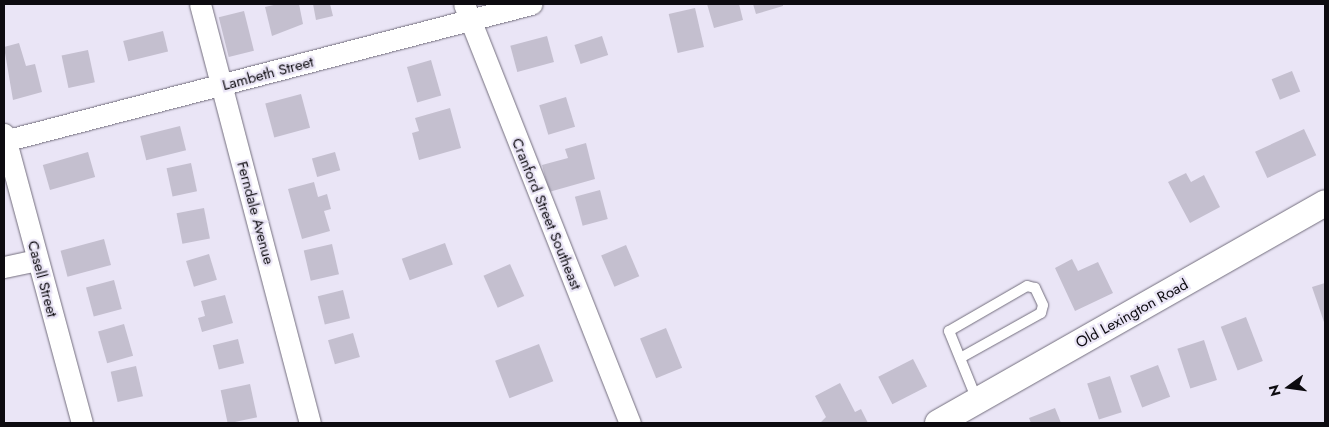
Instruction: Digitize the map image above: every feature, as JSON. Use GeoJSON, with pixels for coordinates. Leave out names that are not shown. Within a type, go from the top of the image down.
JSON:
{"type":"FeatureCollection","features":[{"type":"Feature","properties":{"kind":"street","name":"Ferndale Avenue"},"geometry":{"type":"LineString","coordinates":[[200,4],[310,423]]}},
{"type":"Feature","properties":{"kind":"street","name":"Lambeth Street"},"geometry":{"type":"LineString","coordinates":[[4,139],[222,86],[466,12],[531,4]]}},
{"type":"Feature","properties":{"kind":"street","name":"Cranford Street Southeast"},"geometry":{"type":"LineString","coordinates":[[466,12],[630,423]]}},
{"type":"Feature","properties":{"kind":"street","name":"Casell Street"},"geometry":{"type":"LineString","coordinates":[[4,139],[82,423]]}},
{"type":"Feature","properties":{"kind":"street","name":"Old Lexington Road"},"geometry":{"type":"LineString","coordinates":[[938,423],[1325,203]]}},
{"type":"Feature","properties":{"kind":"street"},"geometry":{"type":"LineString","coordinates":[[4,267],[36,260]]}},
{"type":"Feature","properties":{"kind":"lane"},"geometry":{"type":"LineString","coordinates":[[962,357],[1041,314],[1043,305],[1035,288],[1027,286],[952,327],[950,335],[962,357],[977,401]]}},
{"type":"Feature","properties":{"kind":"building"},"geometry":{"type":"Polygon","coordinates":[[[278,4],[299,4],[303,24],[272,36],[265,7],[278,4]]]}},
{"type":"Feature","properties":{"kind":"building"},"geometry":{"type":"Polygon","coordinates":[[[313,4],[330,4],[333,16],[316,20],[313,4]]]}},
{"type":"Feature","properties":{"kind":"building"},"geometry":{"type":"Polygon","coordinates":[[[707,4],[739,4],[743,20],[714,28],[707,4]]]}},
{"type":"Feature","properties":{"kind":"building"},"geometry":{"type":"Polygon","coordinates":[[[753,4],[783,4],[783,6],[756,14],[753,4]]]}},
{"type":"Feature","properties":{"kind":"building"},"geometry":{"type":"Polygon","coordinates":[[[695,8],[704,47],[678,53],[669,14],[695,8]]]}},
{"type":"Feature","properties":{"kind":"building"},"geometry":{"type":"Polygon","coordinates":[[[244,11],[254,51],[229,57],[219,17],[244,11]]]}},
{"type":"Feature","properties":{"kind":"building"},"geometry":{"type":"Polygon","coordinates":[[[163,31],[168,51],[128,61],[123,41],[163,31]]]}},
{"type":"Feature","properties":{"kind":"building"},"geometry":{"type":"Polygon","coordinates":[[[547,36],[554,62],[517,72],[510,46],[547,36]]]}},
{"type":"Feature","properties":{"kind":"building"},"geometry":{"type":"Polygon","coordinates":[[[602,36],[608,55],[581,64],[574,45],[602,36]]]}},
{"type":"Feature","properties":{"kind":"building"},"geometry":{"type":"Polygon","coordinates":[[[19,43],[26,66],[35,64],[42,92],[13,100],[4,47],[19,43]]]}},
{"type":"Feature","properties":{"kind":"building"},"geometry":{"type":"Polygon","coordinates":[[[88,50],[95,82],[68,88],[62,56],[88,50]]]}},
{"type":"Feature","properties":{"kind":"building"},"geometry":{"type":"Polygon","coordinates":[[[431,60],[441,96],[417,102],[407,67],[431,60]]]}},
{"type":"Feature","properties":{"kind":"building"},"geometry":{"type":"Polygon","coordinates":[[[1292,71],[1300,91],[1280,100],[1272,79],[1292,71]]]}},
{"type":"Feature","properties":{"kind":"building"},"geometry":{"type":"Polygon","coordinates":[[[301,94],[310,128],[274,137],[265,104],[301,94]]]}},
{"type":"Feature","properties":{"kind":"building"},"geometry":{"type":"Polygon","coordinates":[[[566,97],[575,127],[548,135],[539,105],[566,97]]]}},
{"type":"Feature","properties":{"kind":"building"},"geometry":{"type":"Polygon","coordinates":[[[450,108],[461,148],[419,160],[412,133],[419,131],[415,118],[450,108]]]}},
{"type":"Feature","properties":{"kind":"building"},"geometry":{"type":"Polygon","coordinates":[[[180,126],[186,150],[146,160],[140,136],[180,126]]]}},
{"type":"Feature","properties":{"kind":"building"},"geometry":{"type":"Polygon","coordinates":[[[1304,129],[1316,155],[1267,178],[1255,152],[1304,129]]]}},
{"type":"Feature","properties":{"kind":"building"},"geometry":{"type":"Polygon","coordinates":[[[586,143],[595,179],[549,192],[542,165],[568,158],[565,149],[586,143]]]}},
{"type":"Feature","properties":{"kind":"building"},"geometry":{"type":"Polygon","coordinates":[[[88,152],[95,177],[50,190],[43,165],[88,152]]]}},
{"type":"Feature","properties":{"kind":"building"},"geometry":{"type":"Polygon","coordinates":[[[335,152],[340,170],[317,177],[312,159],[335,152]]]}},
{"type":"Feature","properties":{"kind":"building"},"geometry":{"type":"Polygon","coordinates":[[[191,163],[197,191],[173,197],[167,168],[191,163]]]}},
{"type":"Feature","properties":{"kind":"building"},"geometry":{"type":"Polygon","coordinates":[[[1186,173],[1191,182],[1204,175],[1220,207],[1190,223],[1168,182],[1186,173]]]}},
{"type":"Feature","properties":{"kind":"building"},"geometry":{"type":"Polygon","coordinates":[[[314,182],[318,197],[327,194],[331,209],[324,211],[330,231],[302,239],[288,189],[314,182]]]}},
{"type":"Feature","properties":{"kind":"building"},"geometry":{"type":"Polygon","coordinates":[[[600,190],[608,219],[583,226],[575,197],[600,190]]]}},
{"type":"Feature","properties":{"kind":"building"},"geometry":{"type":"Polygon","coordinates":[[[204,208],[210,238],[182,244],[177,213],[204,208]]]}},
{"type":"Feature","properties":{"kind":"building"},"geometry":{"type":"Polygon","coordinates":[[[104,239],[111,265],[68,277],[61,251],[104,239]]]}},
{"type":"Feature","properties":{"kind":"building"},"geometry":{"type":"Polygon","coordinates":[[[445,243],[453,265],[410,280],[402,259],[445,243]]]}},
{"type":"Feature","properties":{"kind":"building"},"geometry":{"type":"Polygon","coordinates":[[[332,244],[339,274],[311,281],[304,251],[332,244]]]}},
{"type":"Feature","properties":{"kind":"building"},"geometry":{"type":"Polygon","coordinates":[[[626,245],[639,276],[614,287],[601,256],[626,245]]]}},
{"type":"Feature","properties":{"kind":"building"},"geometry":{"type":"Polygon","coordinates":[[[209,254],[217,280],[194,287],[186,261],[209,254]]]}},
{"type":"Feature","properties":{"kind":"building"},"geometry":{"type":"Polygon","coordinates":[[[1072,259],[1078,271],[1098,262],[1113,293],[1075,311],[1055,268],[1072,259]]]}},
{"type":"Feature","properties":{"kind":"building"},"geometry":{"type":"Polygon","coordinates":[[[510,264],[524,296],[498,308],[484,276],[510,264]]]}},
{"type":"Feature","properties":{"kind":"building"},"geometry":{"type":"Polygon","coordinates":[[[114,280],[122,309],[94,316],[86,288],[114,280]]]}},
{"type":"Feature","properties":{"kind":"building"},"geometry":{"type":"Polygon","coordinates":[[[1325,283],[1325,325],[1312,287],[1325,283]]]}},
{"type":"Feature","properties":{"kind":"building"},"geometry":{"type":"Polygon","coordinates":[[[343,290],[350,318],[325,324],[318,296],[343,290]]]}},
{"type":"Feature","properties":{"kind":"building"},"geometry":{"type":"Polygon","coordinates":[[[225,295],[233,323],[202,332],[198,318],[205,316],[201,301],[225,295]]]}},
{"type":"Feature","properties":{"kind":"building"},"geometry":{"type":"Polygon","coordinates":[[[1246,317],[1263,361],[1238,371],[1221,327],[1246,317]]]}},
{"type":"Feature","properties":{"kind":"building"},"geometry":{"type":"Polygon","coordinates":[[[124,324],[133,356],[107,363],[98,331],[124,324]]]}},
{"type":"Feature","properties":{"kind":"building"},"geometry":{"type":"Polygon","coordinates":[[[666,328],[682,368],[656,378],[640,338],[666,328]]]}},
{"type":"Feature","properties":{"kind":"building"},"geometry":{"type":"Polygon","coordinates":[[[353,333],[360,357],[335,364],[328,340],[353,333]]]}},
{"type":"Feature","properties":{"kind":"building"},"geometry":{"type":"Polygon","coordinates":[[[238,339],[244,363],[219,370],[213,345],[238,339]]]}},
{"type":"Feature","properties":{"kind":"building"},"geometry":{"type":"Polygon","coordinates":[[[1204,340],[1217,380],[1190,389],[1177,349],[1204,340]]]}},
{"type":"Feature","properties":{"kind":"building"},"geometry":{"type":"Polygon","coordinates":[[[539,344],[553,381],[509,398],[495,361],[539,344]]]}},
{"type":"Feature","properties":{"kind":"building"},"geometry":{"type":"Polygon","coordinates":[[[913,359],[927,387],[892,404],[878,377],[913,359]]]}},
{"type":"Feature","properties":{"kind":"building"},"geometry":{"type":"Polygon","coordinates":[[[1158,365],[1170,397],[1142,407],[1130,376],[1158,365]]]}},
{"type":"Feature","properties":{"kind":"building"},"geometry":{"type":"Polygon","coordinates":[[[136,366],[143,396],[118,402],[111,372],[136,366]]]}},
{"type":"Feature","properties":{"kind":"building"},"geometry":{"type":"Polygon","coordinates":[[[1110,376],[1122,412],[1099,420],[1087,383],[1110,376]]]}},
{"type":"Feature","properties":{"kind":"building"},"geometry":{"type":"Polygon","coordinates":[[[840,383],[855,412],[861,409],[868,423],[820,423],[826,417],[815,396],[840,383]]]}},
{"type":"Feature","properties":{"kind":"building"},"geometry":{"type":"Polygon","coordinates":[[[250,384],[257,417],[228,423],[221,390],[250,384]]]}},
{"type":"Feature","properties":{"kind":"building"},"geometry":{"type":"Polygon","coordinates":[[[1055,408],[1061,423],[1031,423],[1029,418],[1055,408]]]}}]}
